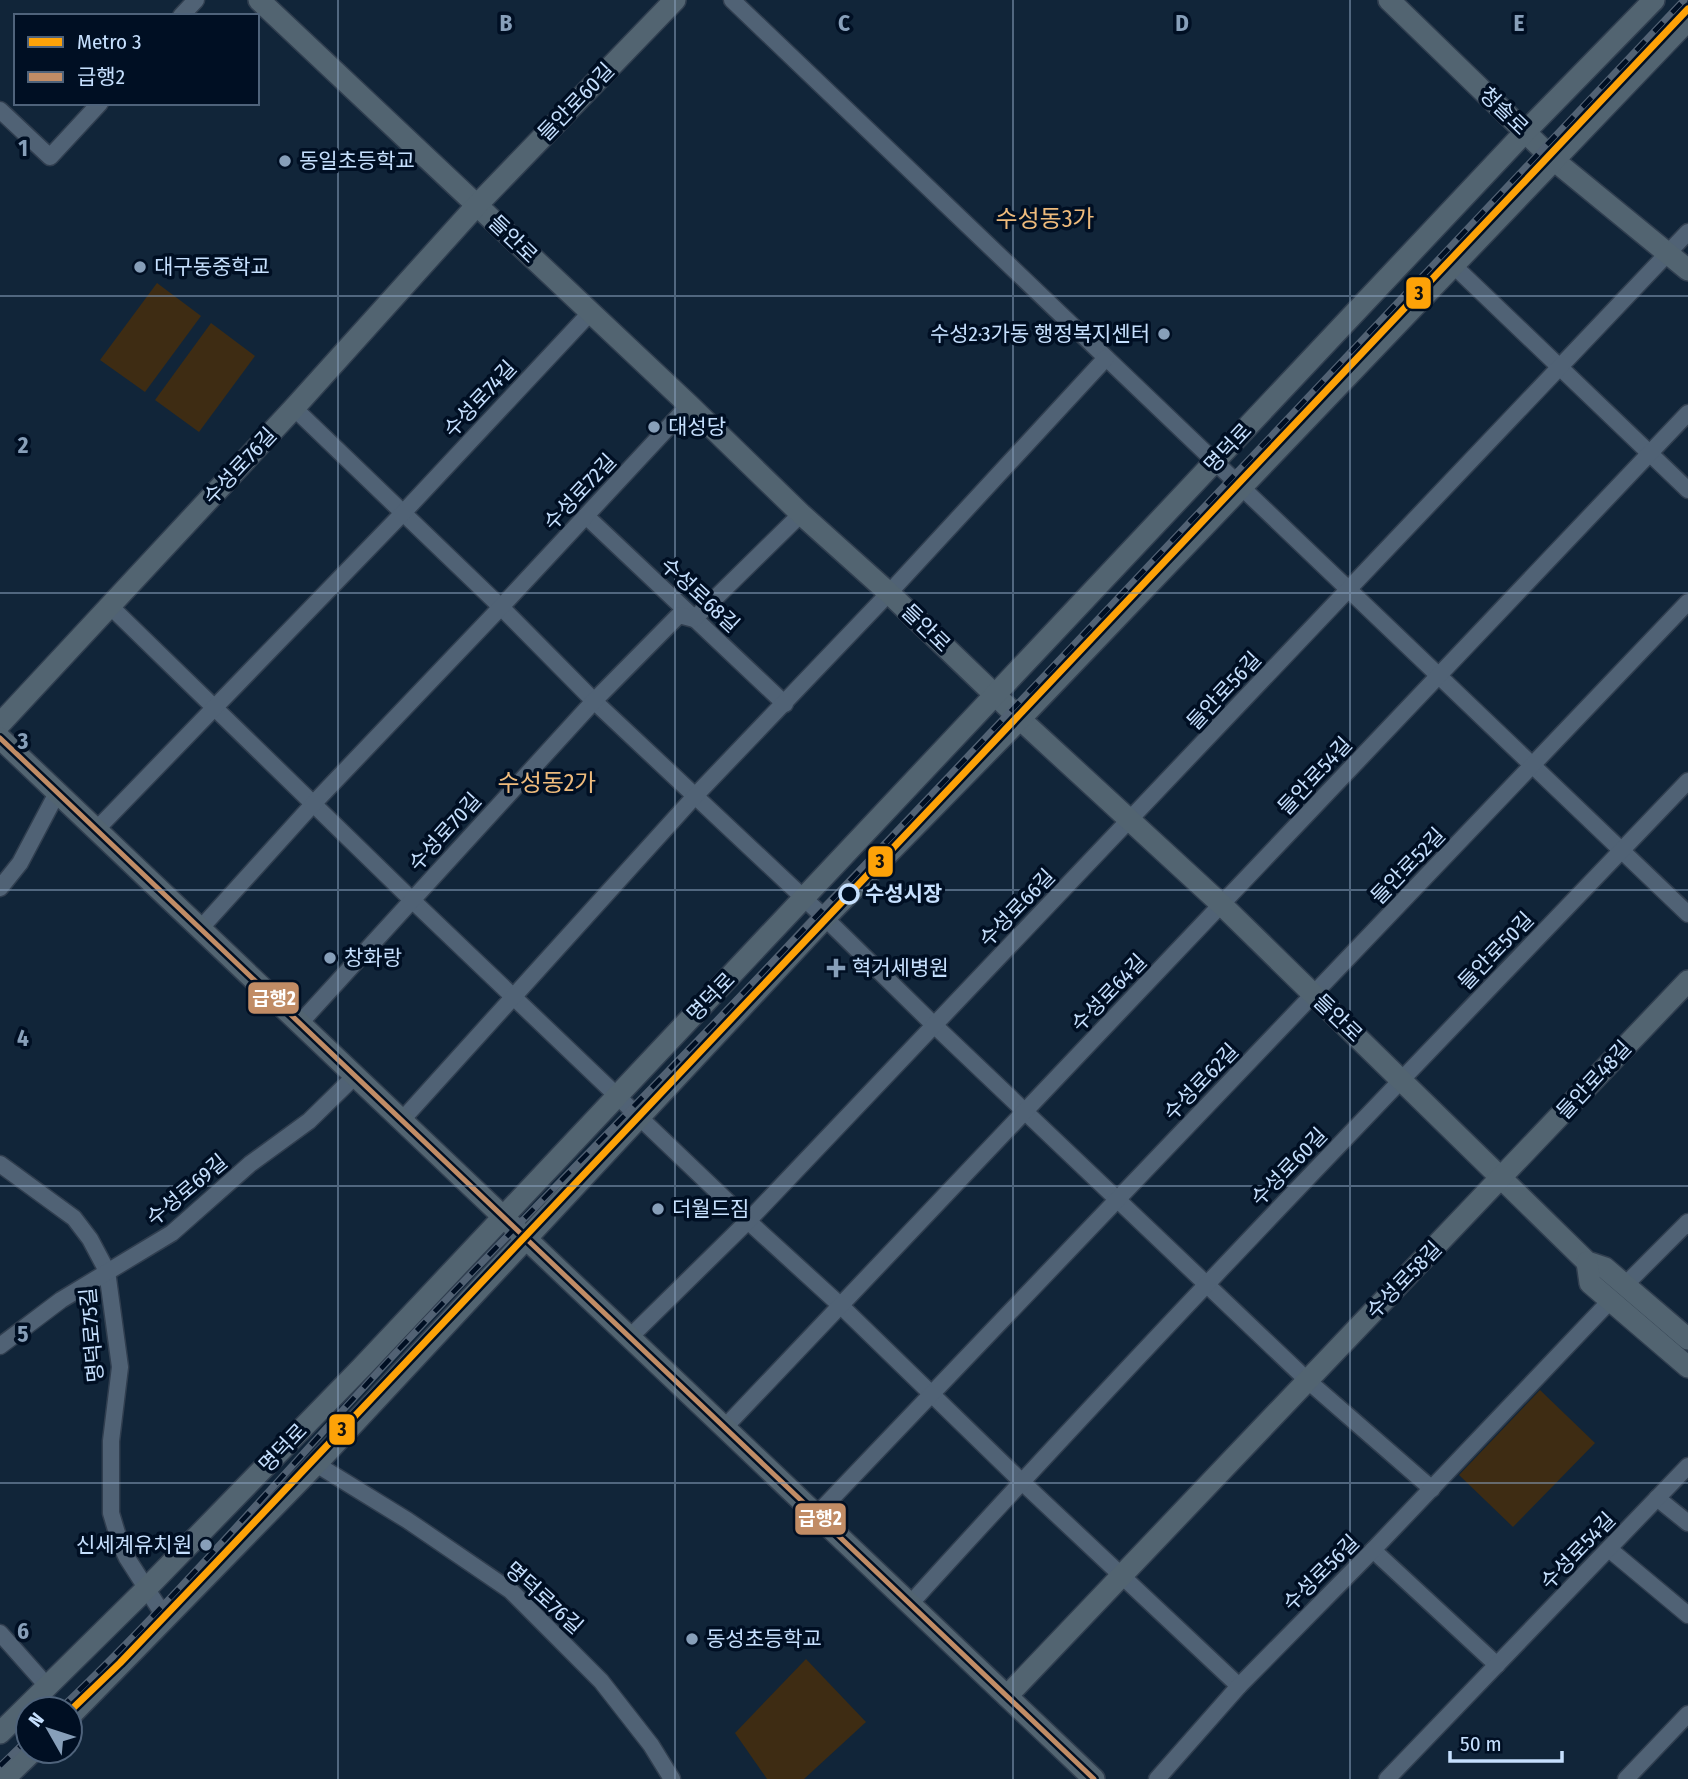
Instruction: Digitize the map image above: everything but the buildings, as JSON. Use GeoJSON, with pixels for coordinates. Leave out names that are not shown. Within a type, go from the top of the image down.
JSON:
{"type":"FeatureCollection","features":[{"type":"Feature","properties":{"kind":"main road","name":"들안로"},"geometry":{"type":"LineString","coordinates":[[259,0],[801,514],[1222,905],[1587,1262],[1605,1268],[1688,1339]]}},
{"type":"Feature","properties":{"kind":"main road","name":"들안로60길"},"geometry":{"type":"LineString","coordinates":[[477,205],[675,0]]}},
{"type":"Feature","properties":{"kind":"main road","name":"청솔로"},"geometry":{"type":"LineString","coordinates":[[1389,0],[1555,161],[1688,270]]}},
{"type":"Feature","properties":{"kind":"main road","name":"명덕로"},"geometry":{"type":"LineString","coordinates":[[0,1733],[147,1588],[503,1217],[1525,132],[1654,0]]}},
{"type":"Feature","properties":{"kind":"main road","name":"명덕로"},"geometry":{"type":"LineString","coordinates":[[84,1702],[316,1464],[825,918],[1020,719],[1452,264],[1687,24]]}},
{"type":"Feature","properties":{"kind":"main road","name":"수성로76길"},"geometry":{"type":"LineString","coordinates":[[0,724],[294,408],[477,205]]}},
{"type":"Feature","properties":{"kind":"main road"},"geometry":{"type":"LineString","coordinates":[[0,738],[1007,1696],[1082,1775]]}},
{"type":"Feature","properties":{"kind":"main road","name":"들안로48길"},"geometry":{"type":"LineString","coordinates":[[1500,1179],[1688,981]]}},
{"type":"Feature","properties":{"kind":"main road","name":"수성로58길"},"geometry":{"type":"LineString","coordinates":[[1007,1696],[1500,1179]]}},
{"type":"Feature","properties":{"kind":"main road","name":"들안로"},"geometry":{"type":"LineString","coordinates":[[1587,1262],[1590,1283],[1688,1367]]}},
{"type":"Feature","properties":{"kind":"main road"},"geometry":{"type":"LineString","coordinates":[[4,1779],[18,1765]]}},
{"type":"Feature","properties":{"kind":"street"},"geometry":{"type":"LineString","coordinates":[[183,14],[195,0]]}},
{"type":"Feature","properties":{"kind":"street"},"geometry":{"type":"LineString","coordinates":[[732,0],[1688,914]]}},
{"type":"Feature","properties":{"kind":"street"},"geometry":{"type":"LineString","coordinates":[[0,110],[50,157],[98,105]]}},
{"type":"Feature","properties":{"kind":"street","name":"들안로56길"},"geometry":{"type":"LineString","coordinates":[[1131,820],[1688,232]]}},
{"type":"Feature","properties":{"kind":"street"},"geometry":{"type":"LineString","coordinates":[[1452,264],[1688,490]]}},
{"type":"Feature","properties":{"kind":"street","name":"수성로74길"},"geometry":{"type":"LineString","coordinates":[[96,830],[402,514],[590,313]]}},
{"type":"Feature","properties":{"kind":"street"},"geometry":{"type":"LineString","coordinates":[[402,1120],[695,796],[889,593],[1105,358]]}},
{"type":"Feature","properties":{"kind":"street","name":"수성로72길"},"geometry":{"type":"LineString","coordinates":[[200,929],[314,803],[689,405]]}},
{"type":"Feature","properties":{"kind":"street"},"geometry":{"type":"LineString","coordinates":[[294,408],[501,607],[594,701],[825,918],[1307,1380],[1432,1489]]}},
{"type":"Feature","properties":{"kind":"street","name":"들안로54길"},"geometry":{"type":"LineString","coordinates":[[1222,905],[1688,413]]}},
{"type":"Feature","properties":{"kind":"street"},"geometry":{"type":"LineString","coordinates":[[694,619],[801,514]]}},
{"type":"Feature","properties":{"kind":"street","name":"수성로68길"},"geometry":{"type":"LineString","coordinates":[[586,516],[785,704]]}},
{"type":"Feature","properties":{"kind":"street","name":"들안로52길"},"geometry":{"type":"LineString","coordinates":[[1314,995],[1688,602]]}},
{"type":"Feature","properties":{"kind":"street"},"geometry":{"type":"LineString","coordinates":[[110,606],[314,803]]}},
{"type":"Feature","properties":{"kind":"street","name":"수성로70길"},"geometry":{"type":"LineString","coordinates":[[300,1023],[594,701],[679,615],[694,619]]}},
{"type":"Feature","properties":{"kind":"street","name":"들안로50길"},"geometry":{"type":"LineString","coordinates":[[1402,1080],[1688,781]]}},
{"type":"Feature","properties":{"kind":"street"},"geometry":{"type":"LineString","coordinates":[[0,888],[20,863],[57,793]]}},
{"type":"Feature","properties":{"kind":"street","name":"수성로70길"},"geometry":{"type":"LineString","coordinates":[[314,803],[412,900]]}},
{"type":"Feature","properties":{"kind":"street","name":"수성로66길"},"geometry":{"type":"LineString","coordinates":[[630,1337],[748,1221],[933,1024],[1131,820]]}},
{"type":"Feature","properties":{"kind":"street"},"geometry":{"type":"LineString","coordinates":[[412,900],[1239,1686]]}},
{"type":"Feature","properties":{"kind":"street","name":"수성로64길"},"geometry":{"type":"LineString","coordinates":[[724,1427],[1222,905]]}},
{"type":"Feature","properties":{"kind":"street","name":"수성로62길"},"geometry":{"type":"LineString","coordinates":[[816,1515],[1314,995]]}},
{"type":"Feature","properties":{"kind":"street","name":"수성로69길"},"geometry":{"type":"LineString","coordinates":[[0,1346],[61,1300],[172,1233],[250,1164],[309,1121],[355,1076]]}},
{"type":"Feature","properties":{"kind":"street","name":"수성로60길"},"geometry":{"type":"LineString","coordinates":[[910,1604],[1021,1481],[1402,1080]]}},
{"type":"Feature","properties":{"kind":"street","name":"명덕로75길"},"geometry":{"type":"LineString","coordinates":[[0,1164],[74,1218],[90,1239],[107,1271],[120,1367],[111,1441],[111,1513],[120,1543],[166,1619]]}},
{"type":"Feature","properties":{"kind":"street"},"geometry":{"type":"LineString","coordinates":[[1625,1285],[1688,1222]]}},
{"type":"Feature","properties":{"kind":"street","name":"수성로56길"},"geometry":{"type":"LineString","coordinates":[[1157,1779],[1239,1686],[1432,1489],[1610,1301]]}},
{"type":"Feature","properties":{"kind":"street","name":"명덕로76길"},"geometry":{"type":"LineString","coordinates":[[316,1464],[407,1520],[511,1591],[601,1681],[650,1745],[672,1779]]}},
{"type":"Feature","properties":{"kind":"street","name":"수성로54길"},"geometry":{"type":"LineString","coordinates":[[1387,1779],[1688,1466]]}},
{"type":"Feature","properties":{"kind":"street"},"geometry":{"type":"LineString","coordinates":[[1657,1498],[1688,1523]]}},
{"type":"Feature","properties":{"kind":"street"},"geometry":{"type":"LineString","coordinates":[[1609,1549],[1688,1615]]}},
{"type":"Feature","properties":{"kind":"street"},"geometry":{"type":"LineString","coordinates":[[1373,1550],[1497,1665]]}},
{"type":"Feature","properties":{"kind":"street"},"geometry":{"type":"LineString","coordinates":[[0,1633],[48,1687]]}},
{"type":"Feature","properties":{"kind":"street"},"geometry":{"type":"LineString","coordinates":[[1626,1779],[1688,1714]]}},
{"type":"Feature","properties":{"kind":"shaded area"},"geometry":{"type":"Polygon","coordinates":[[[157,283],[201,316],[145,392],[100,360],[157,283]]]}},
{"type":"Feature","properties":{"kind":"shaded area"},"geometry":{"type":"Polygon","coordinates":[[[211,323],[255,356],[199,432],[155,400],[211,323]]]}},
{"type":"Feature","properties":{"kind":"shaded area"},"geometry":{"type":"Polygon","coordinates":[[[1540,1390],[1595,1443],[1513,1527],[1459,1475],[1540,1390]]]}},
{"type":"Feature","properties":{"kind":"shaded area"},"geometry":{"type":"Polygon","coordinates":[[[806,1659],[866,1722],[804,1779],[767,1779],[735,1733],[806,1659]]]}},
{"type":"Feature","properties":{"kind":"railway"},"geometry":{"type":"LineString","coordinates":[[74,1695],[158,1611],[442,1304],[747,989],[1684,0]]}},
{"type":"Feature","properties":{"kind":"railway"},"geometry":{"type":"LineString","coordinates":[[0,1766],[14,1752]]}},
{"type":"Feature","properties":{"kind":"metro line","name":"3"},"geometry":{"type":"LineString","coordinates":[[84,1698],[210,1569],[1688,9]]}},
{"type":"Feature","properties":{"kind":"transit line","name":"급행2"},"geometry":{"type":"LineString","coordinates":[[0,738],[1094,1779]]}},
{"type":"Feature","properties":{"kind":"place","name":"동일초등학교"},"geometry":{"type":"Point","coordinates":[285,161]}},
{"type":"Feature","properties":{"kind":"place","name":"대구동중학교"},"geometry":{"type":"Point","coordinates":[140,267]}},
{"type":"Feature","properties":{"kind":"place","name":"수성2·3가동 행정복지센터"},"geometry":{"type":"Point","coordinates":[1164,334]}},
{"type":"Feature","properties":{"kind":"place","name":"대성당"},"geometry":{"type":"Point","coordinates":[654,427]}},
{"type":"Feature","properties":{"kind":"place","name":"수성시장"},"geometry":{"type":"Point","coordinates":[849,894]}},
{"type":"Feature","properties":{"kind":"place","name":"창화랑"},"geometry":{"type":"Point","coordinates":[330,958]}},
{"type":"Feature","properties":{"kind":"place","name":"혁거세병원"},"geometry":{"type":"Point","coordinates":[836,968]}},
{"type":"Feature","properties":{"kind":"place","name":"더월드짐"},"geometry":{"type":"Point","coordinates":[658,1209]}},
{"type":"Feature","properties":{"kind":"place","name":"신세계유치원"},"geometry":{"type":"Point","coordinates":[206,1545]}},
{"type":"Feature","properties":{"kind":"place","name":"동성초등학교"},"geometry":{"type":"Point","coordinates":[692,1639]}},
{"type":"Feature","properties":{"kind":"district","name":"수성동3가"},"geometry":{"type":"Point","coordinates":[1045,219]}},
{"type":"Feature","properties":{"kind":"district","name":"수성동2가"},"geometry":{"type":"Point","coordinates":[547,783]}}]}
